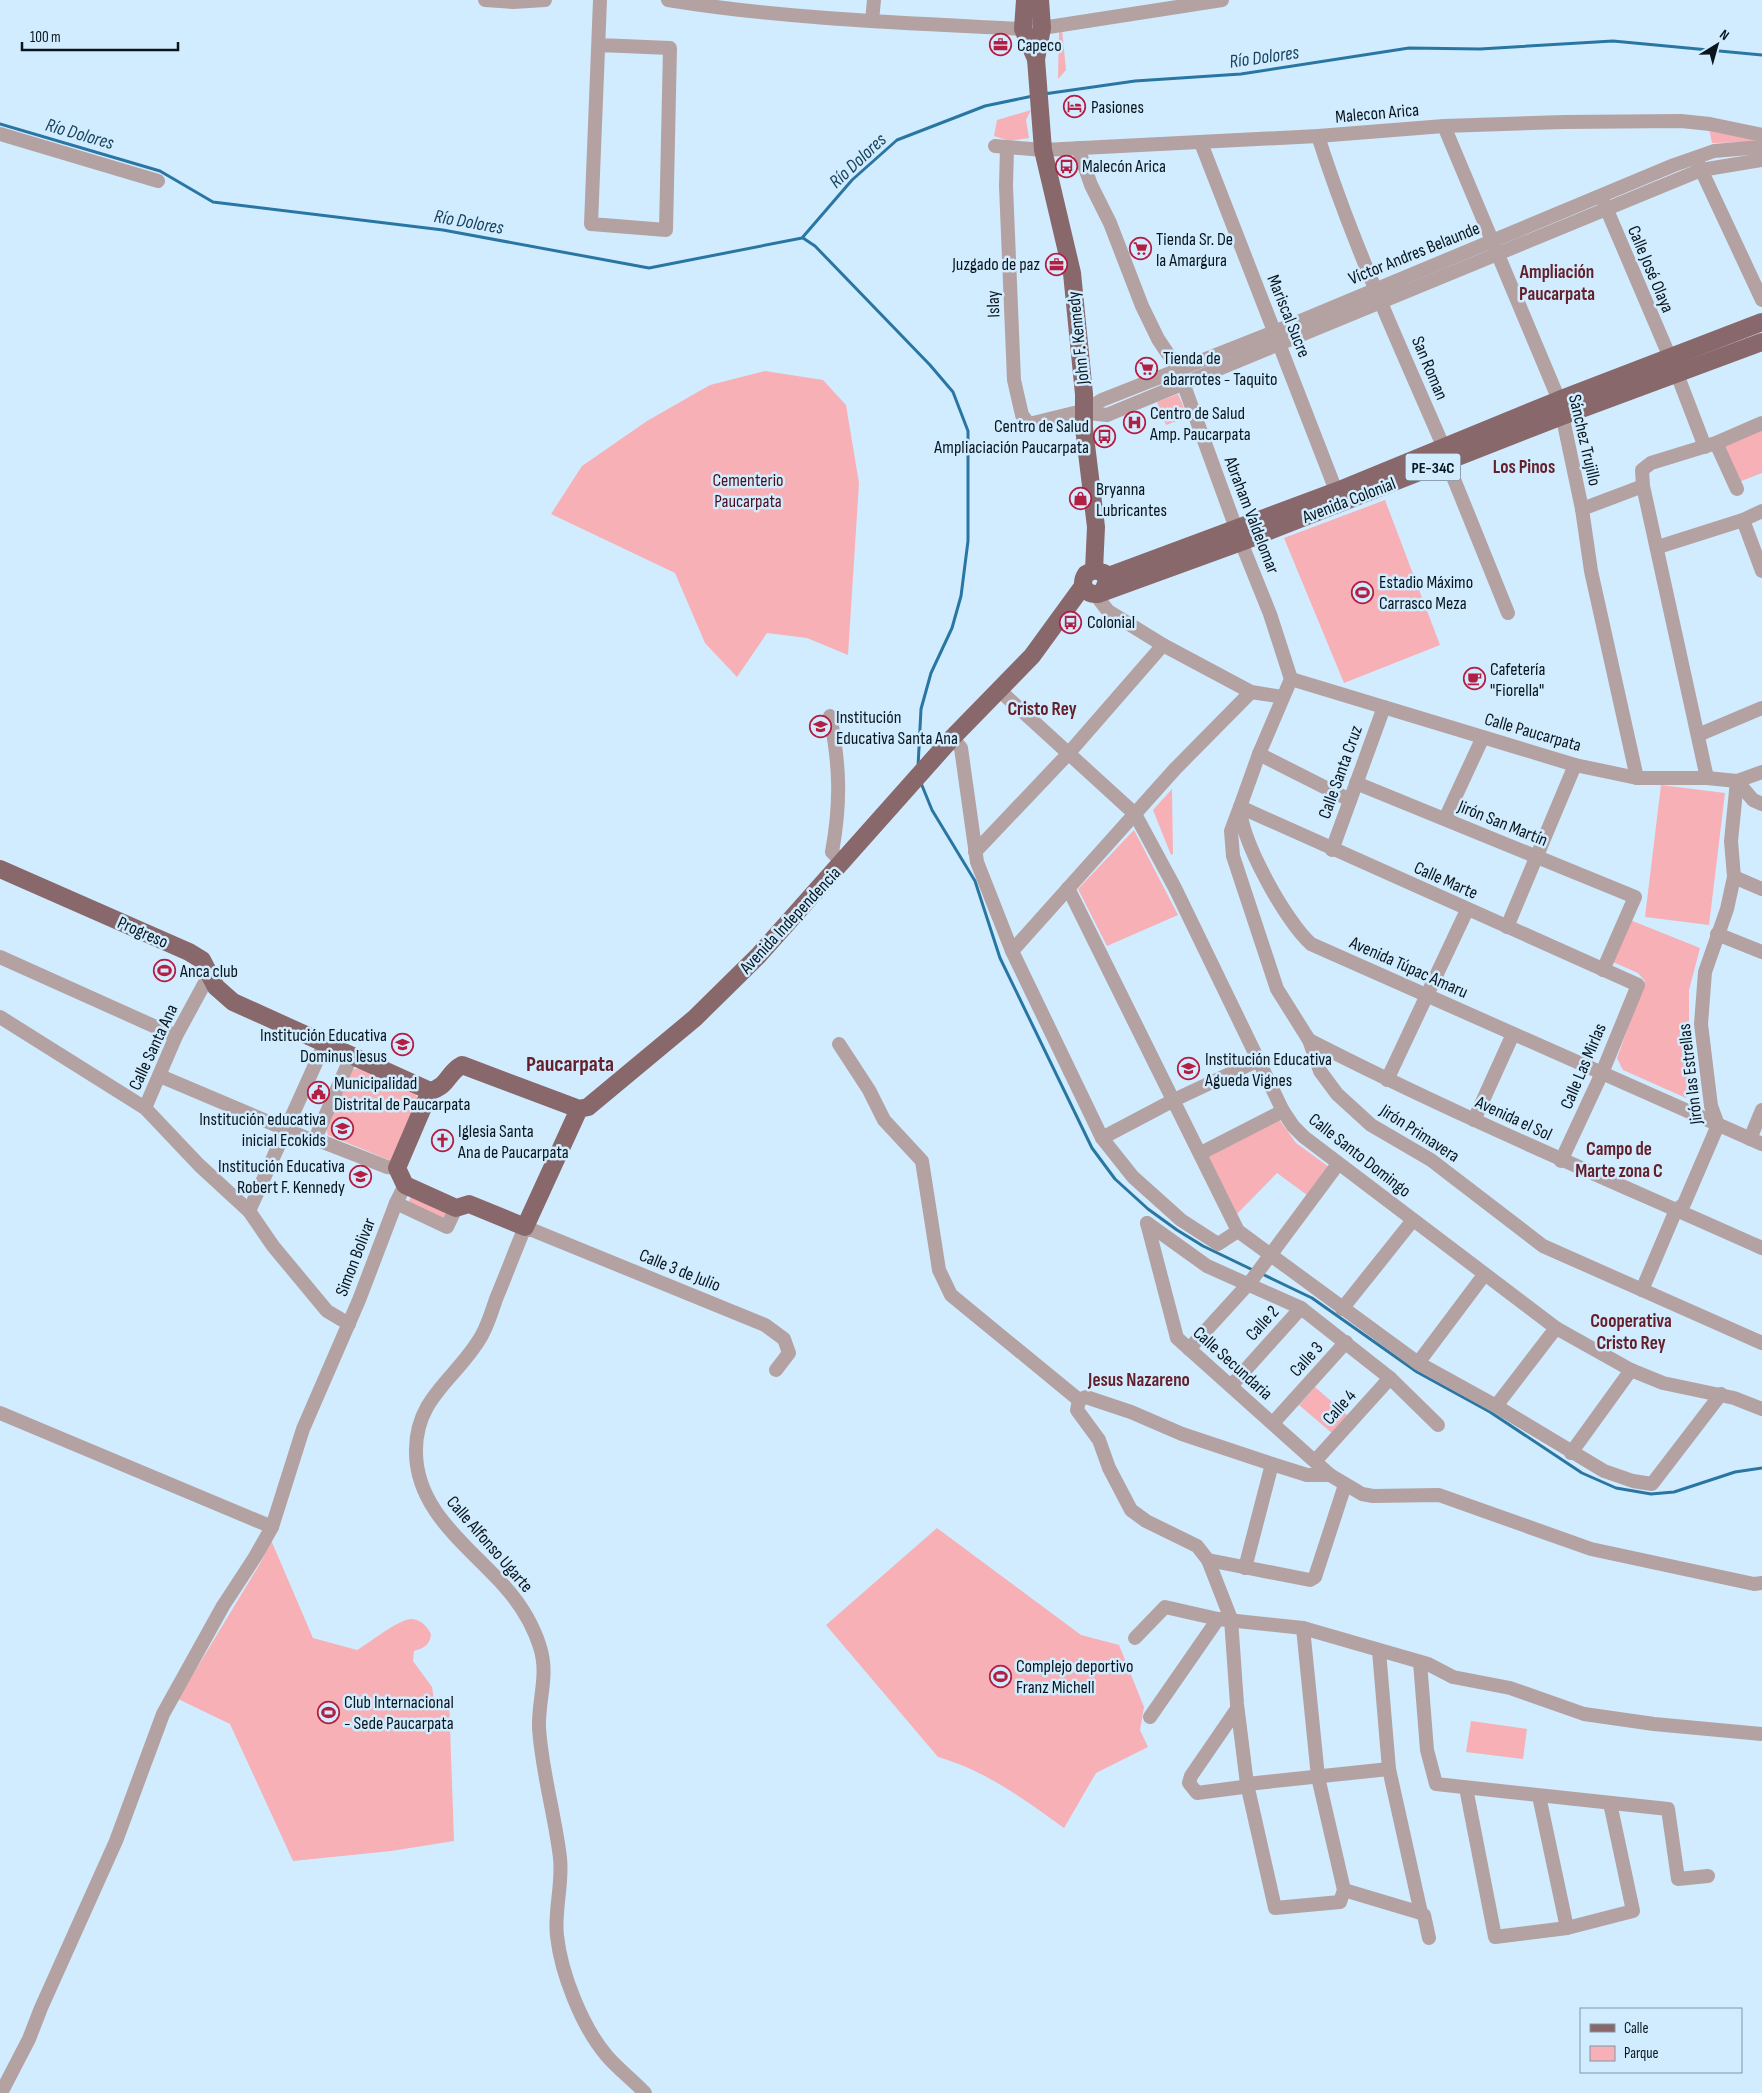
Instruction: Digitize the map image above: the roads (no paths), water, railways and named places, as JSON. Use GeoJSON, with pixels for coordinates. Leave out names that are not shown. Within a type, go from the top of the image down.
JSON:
{"type":"FeatureCollection","features":[{"type":"Feature","properties":{"kind":"main road"},"geometry":{"type":"LineString","coordinates":[[1025,0],[1024,29],[1036,59]]}},
{"type":"Feature","properties":{"kind":"main road"},"geometry":{"type":"LineString","coordinates":[[1036,59],[1042,28],[1040,0]]}},
{"type":"Feature","properties":{"kind":"main road","name":"John F. Kennedy"},"geometry":{"type":"LineString","coordinates":[[1036,59],[1043,150],[1072,274],[1096,526],[1096,586]]}},
{"type":"Feature","properties":{"kind":"main road","name":"Avenida Colonial"},"geometry":{"type":"LineString","coordinates":[[1096,586],[1238,536],[1446,455],[1561,408],[1668,358],[1762,322]]}},
{"type":"Feature","properties":{"kind":"main road","name":"Avenida Colonial"},"geometry":{"type":"LineString","coordinates":[[1561,408],[1677,374],[1762,342]]}},
{"type":"Feature","properties":{"kind":"main road","name":"Avenida Independencia"},"geometry":{"type":"LineString","coordinates":[[579,1109],[588,1107],[694,1018],[758,956],[843,863],[952,738],[1032,656],[1066,610],[1096,586]]}},
{"type":"Feature","properties":{"kind":"main road","name":"Progreso"},"geometry":{"type":"LineString","coordinates":[[0,869],[189,952],[202,960],[209,975],[225,997],[233,1002],[324,1045],[430,1091]]}},
{"type":"Feature","properties":{"kind":"main road"},"geometry":{"type":"LineString","coordinates":[[462,1065],[579,1109],[525,1227],[469,1204],[456,1208],[405,1185],[397,1168],[430,1091],[446,1084],[454,1070],[462,1065]]}},
{"type":"Feature","properties":{"kind":"street"},"geometry":{"type":"LineString","coordinates":[[485,0],[513,2],[545,0]]}},
{"type":"Feature","properties":{"kind":"street"},"geometry":{"type":"LineString","coordinates":[[599,46],[670,48],[666,230],[591,224],[600,0]]}},
{"type":"Feature","properties":{"kind":"street"},"geometry":{"type":"LineString","coordinates":[[668,0],[719,8],[872,21],[1024,29],[1042,28],[1222,0]]}},
{"type":"Feature","properties":{"kind":"street"},"geometry":{"type":"LineString","coordinates":[[872,21],[874,0]]}},
{"type":"Feature","properties":{"kind":"street","name":"Malecon Arica"},"geometry":{"type":"LineString","coordinates":[[1001,147],[1043,150],[1201,143],[1444,126],[1564,122],[1682,121],[1710,124],[1762,135]]}},
{"type":"Feature","properties":{"kind":"street","name":"Sánchez Trujillo"},"geometry":{"type":"LineString","coordinates":[[1444,126],[1561,408],[1582,510],[1592,571],[1637,778]]}},
{"type":"Feature","properties":{"kind":"street"},"geometry":{"type":"LineString","coordinates":[[0,134],[158,181]]}},
{"type":"Feature","properties":{"kind":"street","name":"San Roman"},"geometry":{"type":"LineString","coordinates":[[1318,136],[1329,169],[1379,295],[1446,455],[1508,613]]}},
{"type":"Feature","properties":{"kind":"street","name":"Mariscal Sucre"},"geometry":{"type":"LineString","coordinates":[[1201,143],[1339,497]]}},
{"type":"Feature","properties":{"kind":"street","name":"Islay"},"geometry":{"type":"LineString","coordinates":[[1001,147],[1006,186],[1014,380],[1022,415],[1029,424]]}},
{"type":"Feature","properties":{"kind":"street","name":"Víctor Andres Belaunde"},"geometry":{"type":"LineString","coordinates":[[1379,295],[1498,254],[1606,210],[1699,164],[1714,151],[1762,147]]}},
{"type":"Feature","properties":{"kind":"street","name":"Abraham Valdelomar"},"geometry":{"type":"LineString","coordinates":[[1078,148],[1091,185],[1110,223],[1142,306],[1158,339],[1178,369],[1184,383],[1238,536],[1270,614],[1291,679]]}},
{"type":"Feature","properties":{"kind":"street","name":"Víctor Andres Belaunde"},"geometry":{"type":"LineString","coordinates":[[1084,411],[1107,415],[1184,383],[1277,338],[1379,295],[1493,241],[1601,195],[1699,164],[1762,160]]}},
{"type":"Feature","properties":{"kind":"street"},"geometry":{"type":"LineString","coordinates":[[1699,164],[1762,300]]}},
{"type":"Feature","properties":{"kind":"street","name":"Calle José Olaya"},"geometry":{"type":"LineString","coordinates":[[1601,195],[1668,358],[1710,445],[1737,489]]}},
{"type":"Feature","properties":{"kind":"street","name":"Víctor Andres Belaunde"},"geometry":{"type":"LineString","coordinates":[[1029,424],[1084,411],[1102,400],[1178,369],[1277,338]]}},
{"type":"Feature","properties":{"kind":"street"},"geometry":{"type":"LineString","coordinates":[[1707,778],[1658,547],[1643,486],[1642,470],[1651,464],[1710,445],[1762,423]]}},
{"type":"Feature","properties":{"kind":"street"},"geometry":{"type":"LineString","coordinates":[[1582,510],[1643,486]]}},
{"type":"Feature","properties":{"kind":"street"},"geometry":{"type":"LineString","coordinates":[[1658,547],[1743,520],[1762,511]]}},
{"type":"Feature","properties":{"kind":"street"},"geometry":{"type":"LineString","coordinates":[[1743,520],[1762,571]]}},
{"type":"Feature","properties":{"kind":"street"},"geometry":{"type":"LineString","coordinates":[[1096,586],[1108,611],[1163,645],[1251,692],[1284,697]]}},
{"type":"Feature","properties":{"kind":"street"},"geometry":{"type":"LineString","coordinates":[[975,852],[1068,754],[1163,645]]}},
{"type":"Feature","properties":{"kind":"street"},"geometry":{"type":"LineString","coordinates":[[1240,807],[1259,754],[1291,679]]}},
{"type":"Feature","properties":{"kind":"street","name":"Calle Paucarpata"},"geometry":{"type":"LineString","coordinates":[[1291,679],[1575,764],[1637,778],[1707,778],[1737,781]]}},
{"type":"Feature","properties":{"kind":"street","name":"Calle Santo Domingo"},"geometry":{"type":"LineString","coordinates":[[999,690],[1135,814],[1175,888],[1292,1126],[1338,1164],[1556,1328],[1632,1370],[1662,1383],[1721,1394],[1762,1410]]}},
{"type":"Feature","properties":{"kind":"street"},"geometry":{"type":"LineString","coordinates":[[1012,951],[1135,814],[1251,692]]}},
{"type":"Feature","properties":{"kind":"street","name":"Calle Santa Cruz"},"geometry":{"type":"LineString","coordinates":[[1332,850],[1384,707]]}},
{"type":"Feature","properties":{"kind":"street"},"geometry":{"type":"LineString","coordinates":[[1698,735],[1762,708]]}},
{"type":"Feature","properties":{"kind":"street"},"geometry":{"type":"LineString","coordinates":[[830,716],[838,756],[840,785],[837,824],[832,852],[843,863]]}},
{"type":"Feature","properties":{"kind":"street"},"geometry":{"type":"LineString","coordinates":[[1445,819],[1483,737]]}},
{"type":"Feature","properties":{"kind":"street"},"geometry":{"type":"LineString","coordinates":[[952,738],[961,748],[975,852],[993,908],[1102,1138],[1133,1177],[1181,1220],[1218,1244],[1238,1231]]}},
{"type":"Feature","properties":{"kind":"street"},"geometry":{"type":"LineString","coordinates":[[1259,754],[1350,800]]}},
{"type":"Feature","properties":{"kind":"street"},"geometry":{"type":"LineString","coordinates":[[1507,928],[1535,856],[1575,764]]}},
{"type":"Feature","properties":{"kind":"street"},"geometry":{"type":"LineString","coordinates":[[1762,772],[1737,781],[1753,800],[1762,804]]}},
{"type":"Feature","properties":{"kind":"street","name":"Jirón las Estrellas"},"geometry":{"type":"LineString","coordinates":[[1642,1290],[1676,1210],[1684,1204],[1718,1125],[1711,1106],[1701,1024],[1705,972],[1727,909],[1734,877],[1731,841],[1737,781]]}},
{"type":"Feature","properties":{"kind":"street","name":"Jirón San Martín"},"geometry":{"type":"LineString","coordinates":[[1356,783],[1635,897],[1603,970]]}},
{"type":"Feature","properties":{"kind":"street","name":"Calle Marte"},"geometry":{"type":"LineString","coordinates":[[1240,807],[1332,850],[1638,985]]}},
{"type":"Feature","properties":{"kind":"street","name":"Avenida Túpac Amaru"},"geometry":{"type":"LineString","coordinates":[[1240,807],[1247,839],[1287,917],[1299,934],[1311,944],[1756,1142]]}},
{"type":"Feature","properties":{"kind":"street","name":"Jirón Primavera"},"geometry":{"type":"LineString","coordinates":[[1240,807],[1231,831],[1233,856],[1277,989],[1308,1040],[1320,1071],[1337,1094],[1371,1125],[1431,1160],[1543,1246],[1762,1343]]}},
{"type":"Feature","properties":{"kind":"street"},"geometry":{"type":"LineString","coordinates":[[1734,877],[1762,888]]}},
{"type":"Feature","properties":{"kind":"street"},"geometry":{"type":"LineString","coordinates":[[1068,888],[1238,1231],[1267,1259],[1342,1309],[1418,1364],[1496,1406],[1604,1471],[1633,1481],[1652,1484],[1721,1394]]}},
{"type":"Feature","properties":{"kind":"street"},"geometry":{"type":"LineString","coordinates":[[1387,1080],[1467,910]]}},
{"type":"Feature","properties":{"kind":"street"},"geometry":{"type":"LineString","coordinates":[[1717,934],[1762,952]]}},
{"type":"Feature","properties":{"kind":"street"},"geometry":{"type":"LineString","coordinates":[[0,957],[176,1036]]}},
{"type":"Feature","properties":{"kind":"street","name":"Calle Santa Ana"},"geometry":{"type":"LineString","coordinates":[[145,1108],[176,1036],[209,975]]}},
{"type":"Feature","properties":{"kind":"street","name":"Calle Las Mirlas"},"geometry":{"type":"LineString","coordinates":[[1561,1161],[1602,1073],[1638,985]]}},
{"type":"Feature","properties":{"kind":"street"},"geometry":{"type":"LineString","coordinates":[[0,1016],[8,1024],[145,1108],[199,1165],[249,1211],[273,1246],[327,1312],[349,1324]]}},
{"type":"Feature","properties":{"kind":"street"},"geometry":{"type":"LineString","coordinates":[[1474,1120],[1513,1034]]}},
{"type":"Feature","properties":{"kind":"street","name":"Avenida el Sol"},"geometry":{"type":"LineString","coordinates":[[1308,1040],[1387,1080],[1561,1161],[1762,1248]]}},
{"type":"Feature","properties":{"kind":"street"},"geometry":{"type":"LineString","coordinates":[[839,1044],[869,1090],[884,1120],[922,1161],[939,1270],[951,1295],[1079,1400]]}},
{"type":"Feature","properties":{"kind":"street"},"geometry":{"type":"LineString","coordinates":[[249,1211],[324,1045]]}},
{"type":"Feature","properties":{"kind":"street"},"geometry":{"type":"LineString","coordinates":[[315,1139],[351,1057]]}},
{"type":"Feature","properties":{"kind":"street"},"geometry":{"type":"LineString","coordinates":[[1102,1138],[1174,1100],[1259,1060]]}},
{"type":"Feature","properties":{"kind":"street"},"geometry":{"type":"LineString","coordinates":[[160,1076],[310,1140],[315,1139],[387,1167],[397,1168]]}},
{"type":"Feature","properties":{"kind":"street"},"geometry":{"type":"LineString","coordinates":[[1756,1142],[1762,1110]]}},
{"type":"Feature","properties":{"kind":"street"},"geometry":{"type":"LineString","coordinates":[[1201,1153],[1283,1111]]}},
{"type":"Feature","properties":{"kind":"street"},"geometry":{"type":"LineString","coordinates":[[1189,1349],[1249,1282],[1338,1164]]}},
{"type":"Feature","properties":{"kind":"street","name":"Simon Bolivar"},"geometry":{"type":"LineString","coordinates":[[0,2093],[29,2039],[116,1841],[163,1714],[219,1614],[272,1527],[303,1429],[349,1324],[396,1203],[405,1185]]}},
{"type":"Feature","properties":{"kind":"street"},"geometry":{"type":"LineString","coordinates":[[396,1203],[447,1227],[456,1208]]}},
{"type":"Feature","properties":{"kind":"street"},"geometry":{"type":"LineString","coordinates":[[1342,1309],[1413,1220]]}},
{"type":"Feature","properties":{"kind":"street","name":"Calle Secundaria"},"geometry":{"type":"LineString","coordinates":[[1249,1282],[1207,1266],[1147,1222],[1176,1335],[1189,1349],[1316,1460],[1330,1475],[1345,1485],[1373,1496],[1439,1495],[1591,1549],[1754,1584],[1762,1583]]}},
{"type":"Feature","properties":{"kind":"street","name":"Calle 3 de Julio"},"geometry":{"type":"LineString","coordinates":[[525,1227],[765,1325],[784,1339],[789,1353],[776,1370]]}},
{"type":"Feature","properties":{"kind":"street","name":"Calle Alfonso Ugarte"},"geometry":{"type":"LineString","coordinates":[[525,1227],[480,1338],[423,1410],[416,1439],[416,1465],[425,1496],[434,1511],[508,1590],[524,1612],[540,1646],[545,1671],[540,1734],[561,1866],[556,1934],[560,1954],[576,2003],[593,2036],[609,2059],[645,2093]]}},
{"type":"Feature","properties":{"kind":"street"},"geometry":{"type":"LineString","coordinates":[[1418,1364],[1484,1275]]}},
{"type":"Feature","properties":{"kind":"street"},"geometry":{"type":"LineString","coordinates":[[1249,1282],[1301,1308],[1346,1342],[1390,1378],[1438,1425]]}},
{"type":"Feature","properties":{"kind":"street","name":"Calle 2"},"geometry":{"type":"LineString","coordinates":[[1231,1386],[1301,1308]]}},
{"type":"Feature","properties":{"kind":"street"},"geometry":{"type":"LineString","coordinates":[[1496,1406],[1556,1328]]}},
{"type":"Feature","properties":{"kind":"street","name":"Calle 3"},"geometry":{"type":"LineString","coordinates":[[1273,1423],[1346,1342]]}},
{"type":"Feature","properties":{"kind":"street"},"geometry":{"type":"LineString","coordinates":[[1571,1452],[1632,1370]]}},
{"type":"Feature","properties":{"kind":"street","name":"Calle 4"},"geometry":{"type":"LineString","coordinates":[[1316,1460],[1390,1378]]}},
{"type":"Feature","properties":{"kind":"street"},"geometry":{"type":"LineString","coordinates":[[1079,1400],[1086,1397],[1122,1409],[1182,1434],[1307,1475],[1330,1475]]}},
{"type":"Feature","properties":{"kind":"street"},"geometry":{"type":"LineString","coordinates":[[1079,1400],[1077,1410],[1099,1440],[1109,1468],[1130,1510],[1196,1546],[1208,1560],[1224,1619],[1247,1784],[1275,1908],[1340,1902],[1344,1890],[1318,1778],[1303,1628]]}},
{"type":"Feature","properties":{"kind":"street"},"geometry":{"type":"LineString","coordinates":[[0,1414],[272,1527]]}},
{"type":"Feature","properties":{"kind":"street"},"geometry":{"type":"LineString","coordinates":[[1245,1568],[1272,1464]]}},
{"type":"Feature","properties":{"kind":"street"},"geometry":{"type":"LineString","coordinates":[[1208,1560],[1310,1580],[1315,1577],[1345,1485]]}},
{"type":"Feature","properties":{"kind":"street"},"geometry":{"type":"LineString","coordinates":[[1135,1638],[1165,1607],[1224,1619],[1303,1628],[1420,1662],[1453,1677],[1510,1688],[1584,1714],[1654,1724],[1762,1734]]}},
{"type":"Feature","properties":{"kind":"street"},"geometry":{"type":"LineString","coordinates":[[1150,1717],[1224,1619]]}},
{"type":"Feature","properties":{"kind":"street"},"geometry":{"type":"LineString","coordinates":[[1379,1651],[1389,1769],[1421,1914],[1424,1916],[1429,1938]]}},
{"type":"Feature","properties":{"kind":"street"},"geometry":{"type":"LineString","coordinates":[[1420,1662],[1427,1750],[1436,1784],[1668,1809],[1678,1879],[1708,1876]]}},
{"type":"Feature","properties":{"kind":"street"},"geometry":{"type":"LineString","coordinates":[[1237,1709],[1191,1776],[1190,1783],[1196,1793],[1202,1794],[1243,1788],[1247,1784],[1389,1769]]}},
{"type":"Feature","properties":{"kind":"street"},"geometry":{"type":"LineString","coordinates":[[1466,1788],[1495,1937],[1567,1928],[1634,1911],[1610,1803]]}},
{"type":"Feature","properties":{"kind":"street"},"geometry":{"type":"LineString","coordinates":[[1539,1796],[1567,1928]]}},
{"type":"Feature","properties":{"kind":"street"},"geometry":{"type":"LineString","coordinates":[[1344,1890],[1421,1914]]}},
{"type":"Feature","properties":{"kind":"waterway","name":"Río Dolores"},"geometry":{"type":"LineString","coordinates":[[1044,94],[1135,81],[1241,74],[1409,48],[1480,49],[1613,41],[1762,55]]}},
{"type":"Feature","properties":{"kind":"waterway","name":"Río Dolores"},"geometry":{"type":"LineString","coordinates":[[0,124],[160,171],[213,202],[443,230],[649,268],[802,238],[852,180],[897,140],[985,106],[1033,96]]}},
{"type":"Feature","properties":{"kind":"waterway"},"geometry":{"type":"LineString","coordinates":[[803,238],[815,246],[930,365],[953,392],[968,431],[968,541],[961,596],[952,628],[931,673],[921,709],[918,767]]}},
{"type":"Feature","properties":{"kind":"waterway"},"geometry":{"type":"LineString","coordinates":[[921,783],[932,810],[975,881],[1000,958],[1092,1148],[1115,1179],[1148,1209],[1203,1246],[1255,1271]]}},
{"type":"Feature","properties":{"kind":"waterway"},"geometry":{"type":"LineString","coordinates":[[1260,1273],[1312,1298],[1417,1372],[1490,1412],[1582,1473],[1616,1488],[1651,1494],[1674,1492],[1735,1472],[1762,1468]]}},
{"type":"Feature","properties":{"kind":"place","name":"Capeco"},"geometry":{"type":"Point","coordinates":[1001,45]}},
{"type":"Feature","properties":{"kind":"place","name":"Pasiones"},"geometry":{"type":"Point","coordinates":[1075,107]}},
{"type":"Feature","properties":{"kind":"place","name":"Malecón Arica"},"geometry":{"type":"Point","coordinates":[1066,166]}},
{"type":"Feature","properties":{"kind":"place","name":"Tienda Sr. De la Amargura"},"geometry":{"type":"Point","coordinates":[1140,249]}},
{"type":"Feature","properties":{"kind":"place","name":"Juzgado de paz"},"geometry":{"type":"Point","coordinates":[1056,264]}},
{"type":"Feature","properties":{"kind":"place","name":"Tienda de abarrotes - Taquito"},"geometry":{"type":"Point","coordinates":[1147,368]}},
{"type":"Feature","properties":{"kind":"place","name":"Centro de Salud Amp. Paucarpata"},"geometry":{"type":"Point","coordinates":[1134,423]}},
{"type":"Feature","properties":{"kind":"place","name":"Centro de Salud Ampliaciación Paucarpata"},"geometry":{"type":"Point","coordinates":[1105,436]}},
{"type":"Feature","properties":{"kind":"place","name":"Bryanna Lubricantes"},"geometry":{"type":"Point","coordinates":[1080,499]}},
{"type":"Feature","properties":{"kind":"place","name":"Estadio Máximo Carrasco Meza"},"geometry":{"type":"Point","coordinates":[1363,592]}},
{"type":"Feature","properties":{"kind":"place","name":"Colonial"},"geometry":{"type":"Point","coordinates":[1071,622]}},
{"type":"Feature","properties":{"kind":"place","name":"Cafetería \"Fiorella\""},"geometry":{"type":"Point","coordinates":[1474,679]}},
{"type":"Feature","properties":{"kind":"place","name":"Institución Educativa Santa Ana"},"geometry":{"type":"Point","coordinates":[820,727]}},
{"type":"Feature","properties":{"kind":"place","name":"Anca club"},"geometry":{"type":"Point","coordinates":[164,971]}},
{"type":"Feature","properties":{"kind":"place","name":"Institución Educativa Dominus Iesus"},"geometry":{"type":"Point","coordinates":[403,1045]}},
{"type":"Feature","properties":{"kind":"place","name":"Institución Educativa Agueda Vignes"},"geometry":{"type":"Point","coordinates":[1189,1069]}},
{"type":"Feature","properties":{"kind":"place","name":"Municipalidad Distrital de Paucarpata"},"geometry":{"type":"Point","coordinates":[318,1093]}},
{"type":"Feature","properties":{"kind":"place","name":"Institución educativa inicial Ecokids"},"geometry":{"type":"Point","coordinates":[342,1129]}},
{"type":"Feature","properties":{"kind":"place","name":"Iglesia Santa Ana de Paucarpata"},"geometry":{"type":"Point","coordinates":[442,1141]}},
{"type":"Feature","properties":{"kind":"place","name":"Institución Educativa Robert F. Kennedy"},"geometry":{"type":"Point","coordinates":[361,1176]}},
{"type":"Feature","properties":{"kind":"place","name":"Complejo deportivo Franz Michell"},"geometry":{"type":"Point","coordinates":[1000,1676]}},
{"type":"Feature","properties":{"kind":"place","name":"Club Internacional - Sede Paucarpata"},"geometry":{"type":"Point","coordinates":[328,1712]}},
{"type":"Feature","properties":{"kind":"district","name":"Ampliación Paucarpata"},"geometry":{"type":"Point","coordinates":[1557,282]}},
{"type":"Feature","properties":{"kind":"district","name":"Los Pinos"},"geometry":{"type":"Point","coordinates":[1524,466]}},
{"type":"Feature","properties":{"kind":"district","name":"Cristo Rey"},"geometry":{"type":"Point","coordinates":[1042,708]}},
{"type":"Feature","properties":{"kind":"district","name":"Paucarpata"},"geometry":{"type":"Point","coordinates":[570,1063]}},
{"type":"Feature","properties":{"kind":"district","name":"Campo de Marte zona C"},"geometry":{"type":"Point","coordinates":[1619,1159]}},
{"type":"Feature","properties":{"kind":"district","name":"Cooperativa Cristo Rey"},"geometry":{"type":"Point","coordinates":[1631,1331]}},
{"type":"Feature","properties":{"kind":"district","name":"Jesus Nazareno"},"geometry":{"type":"Point","coordinates":[1139,1379]}},
{"type":"Feature","properties":{"kind":"park label","name":"Cementerio Paucarpata"},"geometry":{"type":"Point","coordinates":[748,490]}}]}
